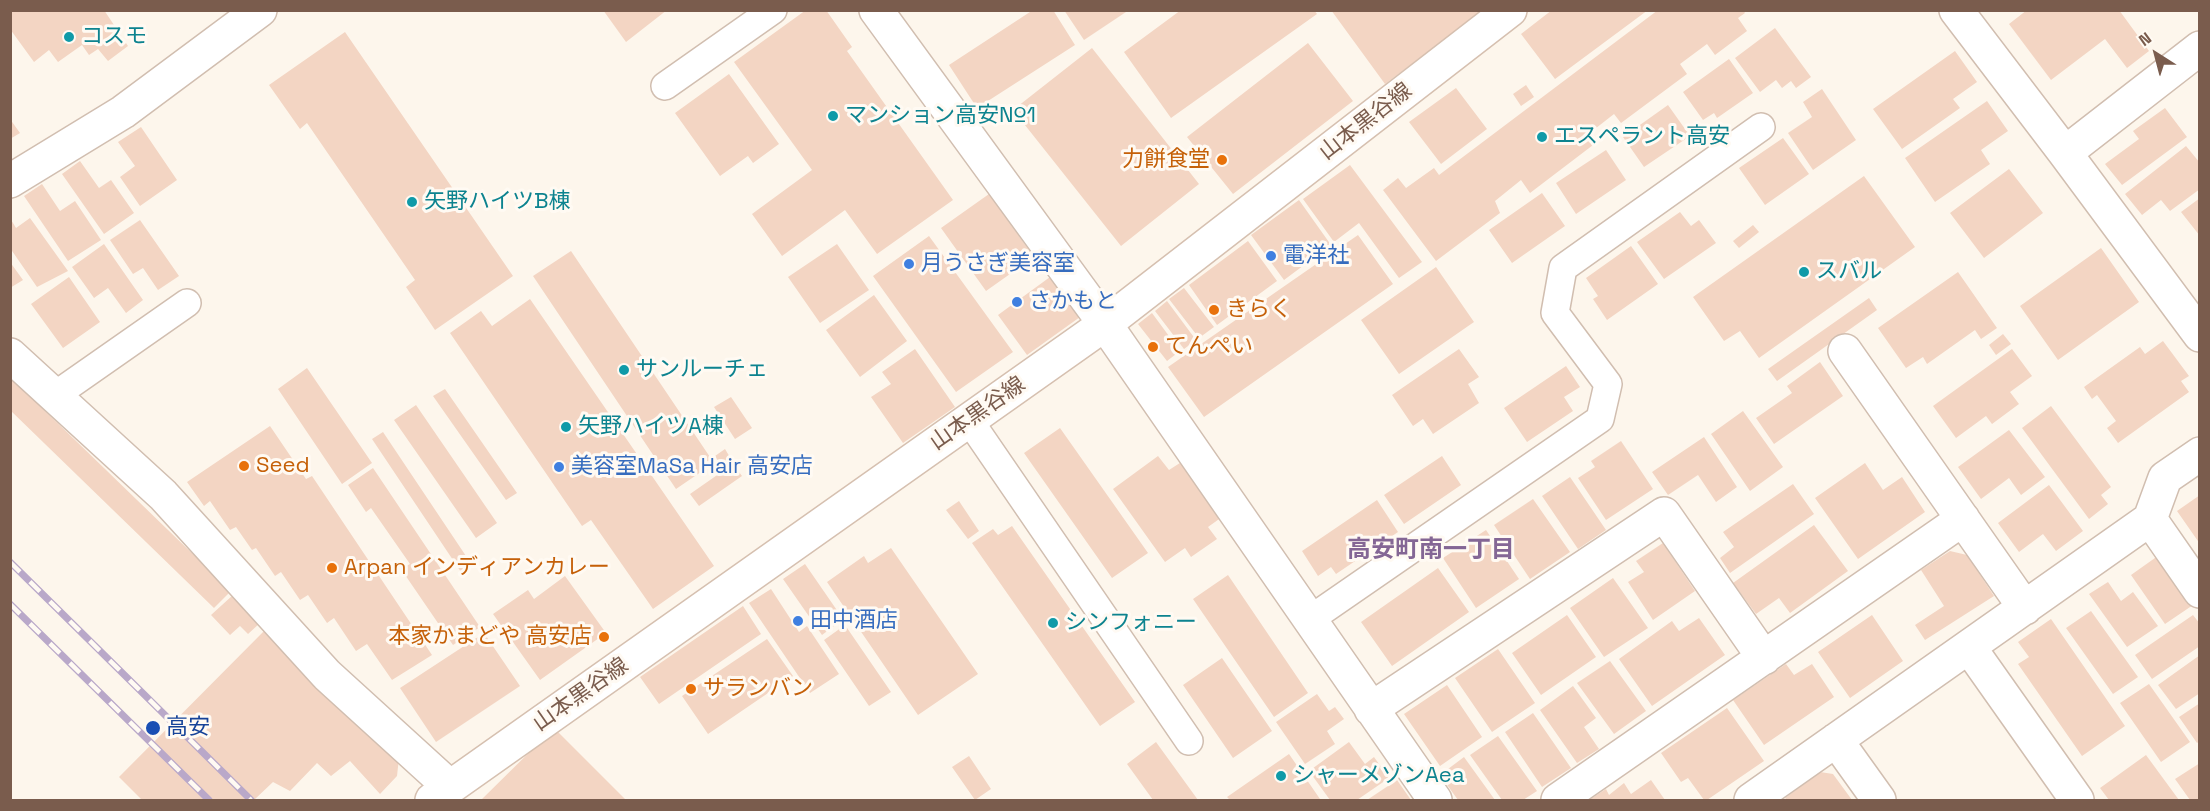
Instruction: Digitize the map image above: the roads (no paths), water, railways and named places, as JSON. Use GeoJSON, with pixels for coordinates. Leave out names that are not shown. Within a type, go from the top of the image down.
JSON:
{"type":"FeatureCollection","features":[{"type":"Feature","properties":{"kind":"street"},"geometry":{"type":"LineString","coordinates":[[10,182],[123,112],[260,10]]}},
{"type":"Feature","properties":{"kind":"street"},"geometry":{"type":"LineString","coordinates":[[876,10],[1105,324],[1435,801]]}},
{"type":"Feature","properties":{"kind":"street","name":"山本黒谷線"},"geometry":{"type":"LineString","coordinates":[[441,794],[1105,324],[1510,10]]}},
{"type":"Feature","properties":{"kind":"street"},"geometry":{"type":"LineString","coordinates":[[1956,10],[2199,335]]}},
{"type":"Feature","properties":{"kind":"street"},"geometry":{"type":"LineString","coordinates":[[2065,153],[2199,48]]}},
{"type":"Feature","properties":{"kind":"street"},"geometry":{"type":"LineString","coordinates":[[1845,351],[2025,608]]}},
{"type":"Feature","properties":{"kind":"street"},"geometry":{"type":"LineString","coordinates":[[10,356],[163,495],[327,675],[441,794]]}},
{"type":"Feature","properties":{"kind":"street"},"geometry":{"type":"LineString","coordinates":[[1751,801],[2150,519],[2165,478],[2199,454]]}},
{"type":"Feature","properties":{"kind":"street"},"geometry":{"type":"LineString","coordinates":[[1371,709],[1664,514],[1764,658]]}},
{"type":"Feature","properties":{"kind":"street"},"geometry":{"type":"LineString","coordinates":[[1558,801],[1963,519]]}},
{"type":"Feature","properties":{"kind":"street"},"geometry":{"type":"LineString","coordinates":[[2150,519],[2199,591]]}},
{"type":"Feature","properties":{"kind":"street"},"geometry":{"type":"LineString","coordinates":[[1969,647],[2078,801]]}},
{"type":"Feature","properties":{"kind":"street"},"geometry":{"type":"LineString","coordinates":[[1836,740],[1879,801]]}},
{"type":"Feature","properties":{"kind":"lane"},"geometry":{"type":"LineString","coordinates":[[665,86],[773,10]]}},
{"type":"Feature","properties":{"kind":"lane"},"geometry":{"type":"LineString","coordinates":[[1309,620],[1600,419],[1608,384],[1555,313],[1563,268],[1761,127]]}},
{"type":"Feature","properties":{"kind":"lane"},"geometry":{"type":"LineString","coordinates":[[54,396],[187,303]]}},
{"type":"Feature","properties":{"kind":"lane"},"geometry":{"type":"LineString","coordinates":[[969,420],[1190,741]]}},
{"type":"Feature","properties":{"kind":"railway"},"geometry":{"type":"LineString","coordinates":[[10,562],[251,800]]}},
{"type":"Feature","properties":{"kind":"railway"},"geometry":{"type":"LineString","coordinates":[[10,604],[209,800]]}},
{"type":"Feature","properties":{"kind":"place","name":"コスモ"},"geometry":{"type":"Point","coordinates":[69,37]}},
{"type":"Feature","properties":{"kind":"place","name":"マンション高安№1"},"geometry":{"type":"Point","coordinates":[833,116]}},
{"type":"Feature","properties":{"kind":"place","name":"エスペラント高安"},"geometry":{"type":"Point","coordinates":[1542,137]}},
{"type":"Feature","properties":{"kind":"place","name":"力餅食堂"},"geometry":{"type":"Point","coordinates":[1222,160]}},
{"type":"Feature","properties":{"kind":"place","name":"矢野ハイツB棟"},"geometry":{"type":"Point","coordinates":[412,202]}},
{"type":"Feature","properties":{"kind":"place","name":"電洋社"},"geometry":{"type":"Point","coordinates":[1271,256]}},
{"type":"Feature","properties":{"kind":"place","name":"月うさぎ美容室"},"geometry":{"type":"Point","coordinates":[909,264]}},
{"type":"Feature","properties":{"kind":"place","name":"スバル"},"geometry":{"type":"Point","coordinates":[1804,272]}},
{"type":"Feature","properties":{"kind":"place","name":"さかもと"},"geometry":{"type":"Point","coordinates":[1017,302]}},
{"type":"Feature","properties":{"kind":"place","name":"きらく"},"geometry":{"type":"Point","coordinates":[1214,310]}},
{"type":"Feature","properties":{"kind":"place","name":"てんぺい"},"geometry":{"type":"Point","coordinates":[1153,347]}},
{"type":"Feature","properties":{"kind":"place","name":"サンルーチェ"},"geometry":{"type":"Point","coordinates":[624,370]}},
{"type":"Feature","properties":{"kind":"place","name":"矢野ハイツA棟"},"geometry":{"type":"Point","coordinates":[566,427]}},
{"type":"Feature","properties":{"kind":"place","name":"Seed"},"geometry":{"type":"Point","coordinates":[244,466]}},
{"type":"Feature","properties":{"kind":"place","name":"美容室MaSa Hair 高安店"},"geometry":{"type":"Point","coordinates":[559,467]}},
{"type":"Feature","properties":{"kind":"place","name":"Arpan インディアンカレー"},"geometry":{"type":"Point","coordinates":[332,568]}},
{"type":"Feature","properties":{"kind":"place","name":"田中酒店"},"geometry":{"type":"Point","coordinates":[798,621]}},
{"type":"Feature","properties":{"kind":"place","name":"シンフォニー"},"geometry":{"type":"Point","coordinates":[1053,623]}},
{"type":"Feature","properties":{"kind":"place","name":"本家かまどや 高安店"},"geometry":{"type":"Point","coordinates":[604,637]}},
{"type":"Feature","properties":{"kind":"place","name":"サランバン"},"geometry":{"type":"Point","coordinates":[691,689]}},
{"type":"Feature","properties":{"kind":"place","name":"高安"},"geometry":{"type":"Point","coordinates":[153,728]}},
{"type":"Feature","properties":{"kind":"place","name":"シャーメゾンAea"},"geometry":{"type":"Point","coordinates":[1281,776]}},
{"type":"Feature","properties":{"kind":"district","name":"高安町南一丁目"},"geometry":{"type":"Point","coordinates":[1431,550]}}]}
